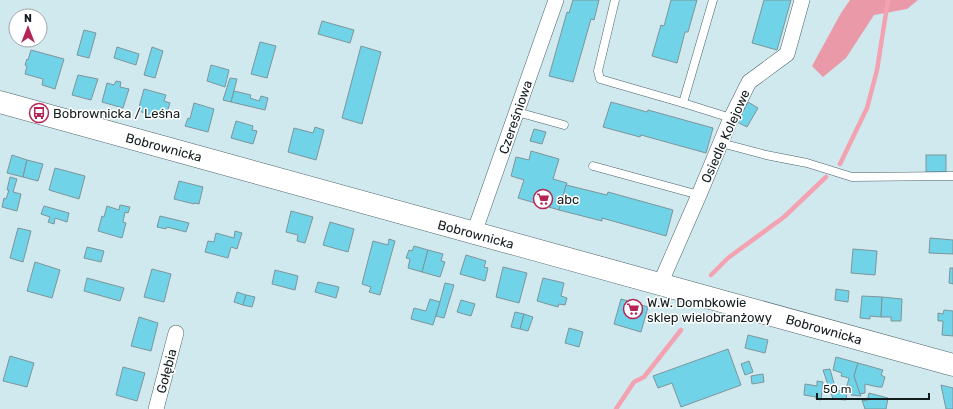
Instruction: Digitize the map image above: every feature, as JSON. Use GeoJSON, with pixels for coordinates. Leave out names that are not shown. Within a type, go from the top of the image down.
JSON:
{"type":"FeatureCollection","features":[{"type":"Feature","properties":{"kind":"street","name":"Czereśniowa"},"geometry":{"type":"LineString","coordinates":[[474,233],[556,0]]}},
{"type":"Feature","properties":{"kind":"street","name":"Osiedle Kolejowe"},"geometry":{"type":"LineString","coordinates":[[660,284],[731,118],[749,82],[787,54],[802,0]]}},
{"type":"Feature","properties":{"kind":"street","name":"Bobrownicka"},"geometry":{"type":"LineString","coordinates":[[0,102],[953,365]]}},
{"type":"Feature","properties":{"kind":"street","name":"Gołębia"},"geometry":{"type":"LineString","coordinates":[[156,409],[176,333]]}},
{"type":"Feature","properties":{"kind":"lane"},"geometry":{"type":"LineString","coordinates":[[615,0],[598,70],[600,80],[731,118]]}},
{"type":"Feature","properties":{"kind":"lane"},"geometry":{"type":"LineString","coordinates":[[683,103],[713,0]]}},
{"type":"Feature","properties":{"kind":"lane"},"geometry":{"type":"LineString","coordinates":[[517,112],[564,125]]}},
{"type":"Feature","properties":{"kind":"lane"},"geometry":{"type":"LineString","coordinates":[[721,143],[766,155],[807,163],[852,177],[953,176]]}},
{"type":"Feature","properties":{"kind":"lane"},"geometry":{"type":"LineString","coordinates":[[593,166],[699,195]]}},
{"type":"Feature","properties":{"kind":"shaded area"},"geometry":{"type":"Polygon","coordinates":[[[850,0],[918,0],[907,9],[874,15],[846,58],[823,77],[812,66],[841,13],[850,0]]]}},
{"type":"Feature","properties":{"kind":"building"},"geometry":{"type":"Polygon","coordinates":[[[573,0],[599,0],[594,20],[591,19],[573,82],[549,76],[567,12],[569,13],[573,0]]]}},
{"type":"Feature","properties":{"kind":"building"},"geometry":{"type":"Polygon","coordinates":[[[671,0],[697,0],[688,32],[685,32],[677,63],[652,56],[661,25],[664,26],[671,0]]]}},
{"type":"Feature","properties":{"kind":"building"},"geometry":{"type":"Polygon","coordinates":[[[764,0],[791,0],[777,50],[752,43],[764,0]]]}},
{"type":"Feature","properties":{"kind":"building"},"geometry":{"type":"Polygon","coordinates":[[[322,21],[354,30],[350,43],[318,34],[322,21]]]}},
{"type":"Feature","properties":{"kind":"building"},"geometry":{"type":"Polygon","coordinates":[[[84,30],[96,33],[89,58],[77,55],[84,30]]]}},
{"type":"Feature","properties":{"kind":"building"},"geometry":{"type":"Polygon","coordinates":[[[260,42],[276,46],[267,78],[251,74],[260,42]]]}},
{"type":"Feature","properties":{"kind":"building"},"geometry":{"type":"Polygon","coordinates":[[[361,46],[381,52],[362,124],[342,118],[361,46]]]}},
{"type":"Feature","properties":{"kind":"building"},"geometry":{"type":"Polygon","coordinates":[[[117,47],[139,54],[136,65],[114,58],[117,47]]]}},
{"type":"Feature","properties":{"kind":"building"},"geometry":{"type":"Polygon","coordinates":[[[152,47],[163,51],[155,78],[144,75],[152,47]]]}},
{"type":"Feature","properties":{"kind":"building"},"geometry":{"type":"Polygon","coordinates":[[[31,50],[64,59],[55,89],[42,85],[43,79],[25,74],[27,66],[25,65],[31,50]]]}},
{"type":"Feature","properties":{"kind":"building"},"geometry":{"type":"Polygon","coordinates":[[[211,65],[229,70],[225,87],[207,81],[211,65]]]}},
{"type":"Feature","properties":{"kind":"building"},"geometry":{"type":"Polygon","coordinates":[[[78,75],[98,79],[91,100],[72,95],[78,75]]]}},
{"type":"Feature","properties":{"kind":"building"},"geometry":{"type":"Polygon","coordinates":[[[230,78],[237,79],[231,102],[223,100],[230,78]]]}},
{"type":"Feature","properties":{"kind":"building"},"geometry":{"type":"Polygon","coordinates":[[[116,81],[121,82],[120,87],[129,89],[123,108],[102,102],[107,83],[114,85],[116,81]]]}},
{"type":"Feature","properties":{"kind":"building"},"geometry":{"type":"Polygon","coordinates":[[[144,89],[166,95],[164,101],[170,103],[166,115],[161,113],[160,117],[152,115],[151,118],[145,116],[146,113],[138,111],[144,89]]]}},
{"type":"Feature","properties":{"kind":"building"},"geometry":{"type":"Polygon","coordinates":[[[234,91],[251,95],[250,98],[259,101],[261,96],[268,98],[265,110],[231,102],[234,91]]]}},
{"type":"Feature","properties":{"kind":"building"},"geometry":{"type":"Polygon","coordinates":[[[611,102],[647,112],[648,110],[713,128],[706,153],[641,135],[640,137],[603,127],[611,102]]]}},
{"type":"Feature","properties":{"kind":"building"},"geometry":{"type":"Polygon","coordinates":[[[748,102],[758,108],[747,127],[737,122],[748,102]]]}},
{"type":"Feature","properties":{"kind":"building"},"geometry":{"type":"Polygon","coordinates":[[[194,103],[214,109],[208,132],[185,126],[188,118],[190,119],[194,103]]]}},
{"type":"Feature","properties":{"kind":"building"},"geometry":{"type":"Polygon","coordinates":[[[236,121],[253,126],[252,130],[257,131],[253,144],[231,138],[236,121]]]}},
{"type":"Feature","properties":{"kind":"building"},"geometry":{"type":"Polygon","coordinates":[[[315,127],[324,130],[316,160],[288,152],[294,128],[313,133],[315,127]]]}},
{"type":"Feature","properties":{"kind":"building"},"geometry":{"type":"Polygon","coordinates":[[[534,129],[546,132],[542,144],[530,141],[534,129]]]}},
{"type":"Feature","properties":{"kind":"building"},"geometry":{"type":"Polygon","coordinates":[[[531,151],[559,159],[553,179],[567,183],[559,210],[518,198],[524,180],[511,176],[516,157],[529,160],[531,151]]]}},
{"type":"Feature","properties":{"kind":"building"},"geometry":{"type":"Polygon","coordinates":[[[12,155],[27,160],[23,177],[7,173],[12,155]]]}},
{"type":"Feature","properties":{"kind":"building"},"geometry":{"type":"Polygon","coordinates":[[[926,155],[946,155],[946,172],[926,172],[926,155]]]}},
{"type":"Feature","properties":{"kind":"building"},"geometry":{"type":"Polygon","coordinates":[[[27,160],[43,164],[38,181],[23,177],[27,160]]]}},
{"type":"Feature","properties":{"kind":"building"},"geometry":{"type":"Polygon","coordinates":[[[55,168],[85,176],[79,199],[49,190],[55,168]]]}},
{"type":"Feature","properties":{"kind":"building"},"geometry":{"type":"Polygon","coordinates":[[[10,177],[17,179],[13,192],[21,194],[17,211],[2,207],[4,198],[6,199],[9,190],[7,190],[10,177]]]}},
{"type":"Feature","properties":{"kind":"building"},"geometry":{"type":"Polygon","coordinates":[[[179,181],[203,187],[199,204],[174,199],[179,181]]]}},
{"type":"Feature","properties":{"kind":"building"},"geometry":{"type":"Polygon","coordinates":[[[566,185],[607,195],[608,192],[673,210],[666,236],[602,218],[602,221],[559,210],[566,185]]]}},
{"type":"Feature","properties":{"kind":"building"},"geometry":{"type":"Polygon","coordinates":[[[120,205],[130,207],[128,213],[125,212],[123,222],[126,223],[122,238],[98,231],[102,216],[104,217],[107,206],[119,210],[120,205]]]}},
{"type":"Feature","properties":{"kind":"building"},"geometry":{"type":"Polygon","coordinates":[[[44,206],[69,213],[67,222],[55,218],[54,224],[48,222],[50,217],[41,214],[44,206]]]}},
{"type":"Feature","properties":{"kind":"building"},"geometry":{"type":"Polygon","coordinates":[[[291,211],[313,217],[305,243],[297,241],[298,235],[286,232],[291,211]]]}},
{"type":"Feature","properties":{"kind":"building"},"geometry":{"type":"Polygon","coordinates":[[[160,216],[189,223],[186,232],[167,227],[166,229],[157,227],[160,216]]]}},
{"type":"Feature","properties":{"kind":"building"},"geometry":{"type":"Polygon","coordinates":[[[330,222],[354,229],[348,252],[323,245],[330,222]]]}},
{"type":"Feature","properties":{"kind":"building"},"geometry":{"type":"Polygon","coordinates":[[[18,228],[31,231],[23,262],[10,258],[18,228]]]}},
{"type":"Feature","properties":{"kind":"building"},"geometry":{"type":"Polygon","coordinates":[[[235,231],[242,233],[237,249],[231,247],[228,258],[205,252],[208,241],[214,242],[216,233],[234,238],[235,231]]]}},
{"type":"Feature","properties":{"kind":"building"},"geometry":{"type":"Polygon","coordinates":[[[930,238],[953,240],[953,254],[929,253],[930,238]]]}},
{"type":"Feature","properties":{"kind":"building"},"geometry":{"type":"Polygon","coordinates":[[[389,239],[395,241],[380,295],[369,292],[371,287],[362,284],[373,241],[388,245],[389,239]]]}},
{"type":"Feature","properties":{"kind":"building"},"geometry":{"type":"Polygon","coordinates":[[[414,246],[428,250],[422,272],[408,268],[410,259],[406,258],[409,250],[412,251],[414,246]]]}},
{"type":"Feature","properties":{"kind":"building"},"geometry":{"type":"Polygon","coordinates":[[[87,247],[104,251],[101,262],[84,258],[87,247]]]}},
{"type":"Feature","properties":{"kind":"building"},"geometry":{"type":"Polygon","coordinates":[[[853,249],[877,251],[875,275],[851,273],[853,249]]]}},
{"type":"Feature","properties":{"kind":"building"},"geometry":{"type":"Polygon","coordinates":[[[428,250],[443,254],[441,261],[445,262],[440,277],[422,272],[428,250]]]}},
{"type":"Feature","properties":{"kind":"building"},"geometry":{"type":"Polygon","coordinates":[[[466,255],[486,261],[484,267],[488,268],[485,281],[460,274],[466,255]]]}},
{"type":"Feature","properties":{"kind":"building"},"geometry":{"type":"Polygon","coordinates":[[[35,262],[60,270],[52,298],[27,291],[35,262]]]}},
{"type":"Feature","properties":{"kind":"building"},"geometry":{"type":"Polygon","coordinates":[[[503,267],[527,273],[519,303],[496,297],[503,267]]]}},
{"type":"Feature","properties":{"kind":"building"},"geometry":{"type":"Polygon","coordinates":[[[950,268],[953,268],[953,284],[949,283],[950,268]]]}},
{"type":"Feature","properties":{"kind":"building"},"geometry":{"type":"Polygon","coordinates":[[[152,269],[171,274],[164,302],[144,297],[152,269]]]}},
{"type":"Feature","properties":{"kind":"building"},"geometry":{"type":"Polygon","coordinates":[[[275,270],[298,276],[295,290],[272,284],[275,270]]]}},
{"type":"Feature","properties":{"kind":"building"},"geometry":{"type":"Polygon","coordinates":[[[87,278],[124,288],[120,301],[84,291],[87,278]]]}},
{"type":"Feature","properties":{"kind":"building"},"geometry":{"type":"Polygon","coordinates":[[[543,278],[564,283],[561,296],[567,298],[565,305],[559,304],[558,307],[537,301],[543,278]]]}},
{"type":"Feature","properties":{"kind":"building"},"geometry":{"type":"Polygon","coordinates":[[[318,282],[339,287],[336,298],[315,292],[318,282]]]}},
{"type":"Feature","properties":{"kind":"building"},"geometry":{"type":"Polygon","coordinates":[[[445,283],[454,285],[444,318],[436,316],[445,283]]]}},
{"type":"Feature","properties":{"kind":"building"},"geometry":{"type":"Polygon","coordinates":[[[836,289],[849,291],[848,302],[835,300],[836,289]]]}},
{"type":"Feature","properties":{"kind":"building"},"geometry":{"type":"Polygon","coordinates":[[[237,292],[246,295],[243,305],[234,302],[237,292]]]}},
{"type":"Feature","properties":{"kind":"building"},"geometry":{"type":"Polygon","coordinates":[[[246,295],[255,297],[252,307],[243,305],[246,295]]]}},
{"type":"Feature","properties":{"kind":"building"},"geometry":{"type":"Polygon","coordinates":[[[862,296],[882,297],[881,317],[870,316],[870,319],[860,318],[862,296]]]}},
{"type":"Feature","properties":{"kind":"building"},"geometry":{"type":"Polygon","coordinates":[[[882,297],[902,299],[901,321],[891,321],[891,317],[881,317],[882,297]]]}},
{"type":"Feature","properties":{"kind":"building"},"geometry":{"type":"Polygon","coordinates":[[[430,299],[440,302],[433,325],[411,319],[414,308],[426,311],[430,299]]]}},
{"type":"Feature","properties":{"kind":"building"},"geometry":{"type":"Polygon","coordinates":[[[621,299],[648,307],[641,332],[614,324],[621,299]]]}},
{"type":"Feature","properties":{"kind":"building"},"geometry":{"type":"Polygon","coordinates":[[[461,300],[475,304],[471,316],[457,312],[461,300]]]}},
{"type":"Feature","properties":{"kind":"building"},"geometry":{"type":"Polygon","coordinates":[[[944,310],[953,311],[953,336],[942,335],[943,321],[938,321],[938,313],[943,314],[944,310]]]}},
{"type":"Feature","properties":{"kind":"building"},"geometry":{"type":"Polygon","coordinates":[[[515,312],[524,314],[520,329],[511,327],[515,312]]]}},
{"type":"Feature","properties":{"kind":"building"},"geometry":{"type":"Polygon","coordinates":[[[524,314],[533,317],[528,331],[520,329],[524,314]]]}},
{"type":"Feature","properties":{"kind":"building"},"geometry":{"type":"Polygon","coordinates":[[[139,317],[158,323],[151,351],[131,346],[139,317]]]}},
{"type":"Feature","properties":{"kind":"building"},"geometry":{"type":"Polygon","coordinates":[[[569,328],[583,332],[579,347],[565,343],[569,328]]]}},
{"type":"Feature","properties":{"kind":"building"},"geometry":{"type":"Polygon","coordinates":[[[748,335],[768,340],[765,353],[745,348],[748,335]]]}},
{"type":"Feature","properties":{"kind":"building"},"geometry":{"type":"Polygon","coordinates":[[[728,349],[741,385],[681,407],[672,383],[658,388],[653,376],[728,349]]]}},
{"type":"Feature","properties":{"kind":"building"},"geometry":{"type":"Polygon","coordinates":[[[10,356],[34,363],[27,387],[3,381],[10,356]]]}},
{"type":"Feature","properties":{"kind":"building"},"geometry":{"type":"Polygon","coordinates":[[[836,357],[858,363],[854,376],[861,396],[851,395],[851,386],[847,386],[849,378],[841,376],[842,373],[833,370],[836,357]]]}},
{"type":"Feature","properties":{"kind":"building"},"geometry":{"type":"Polygon","coordinates":[[[749,361],[753,372],[745,375],[741,364],[749,361]]]}},
{"type":"Feature","properties":{"kind":"building"},"geometry":{"type":"Polygon","coordinates":[[[858,363],[883,370],[881,375],[885,377],[882,387],[865,384],[865,393],[860,394],[854,376],[858,363]]]}},
{"type":"Feature","properties":{"kind":"building"},"geometry":{"type":"Polygon","coordinates":[[[123,367],[145,373],[137,401],[116,395],[123,367]]]}},
{"type":"Feature","properties":{"kind":"building"},"geometry":{"type":"Polygon","coordinates":[[[830,369],[835,387],[829,388],[823,370],[830,369]]]}},
{"type":"Feature","properties":{"kind":"building"},"geometry":{"type":"Polygon","coordinates":[[[763,374],[764,382],[752,384],[751,376],[763,374]]]}},
{"type":"Feature","properties":{"kind":"building"},"geometry":{"type":"Polygon","coordinates":[[[817,381],[823,382],[821,400],[816,399],[816,397],[804,395],[805,384],[817,386],[817,381]]]}},
{"type":"Feature","properties":{"kind":"building"},"geometry":{"type":"Polygon","coordinates":[[[941,385],[953,388],[953,409],[946,409],[941,385]]]}},
{"type":"Feature","properties":{"kind":"building"},"geometry":{"type":"Polygon","coordinates":[[[830,390],[847,391],[846,400],[833,399],[830,390]]]}},
{"type":"Feature","properties":{"kind":"building"},"geometry":{"type":"Polygon","coordinates":[[[869,393],[888,398],[886,409],[865,409],[862,400],[867,401],[869,393]]]}},
{"type":"Feature","properties":{"kind":"waterway"},"geometry":{"type":"LineString","coordinates":[[840,164],[867,108],[877,70],[888,0]]}},
{"type":"Feature","properties":{"kind":"waterway"},"geometry":{"type":"LineString","coordinates":[[711,275],[728,258],[784,217],[826,177]]}},
{"type":"Feature","properties":{"kind":"waterway"},"geometry":{"type":"LineString","coordinates":[[616,409],[634,382],[644,377],[681,330]]}},
{"type":"Feature","properties":{"kind":"place","name":"Bobrownicka / Leśna"},"geometry":{"type":"Point","coordinates":[39,113]}},
{"type":"Feature","properties":{"kind":"place","name":"abc"},"geometry":{"type":"Point","coordinates":[543,199]}},
{"type":"Feature","properties":{"kind":"place","name":"W.W. Dombkowie sklep wielobranżowy"},"geometry":{"type":"Point","coordinates":[633,309]}}]}
